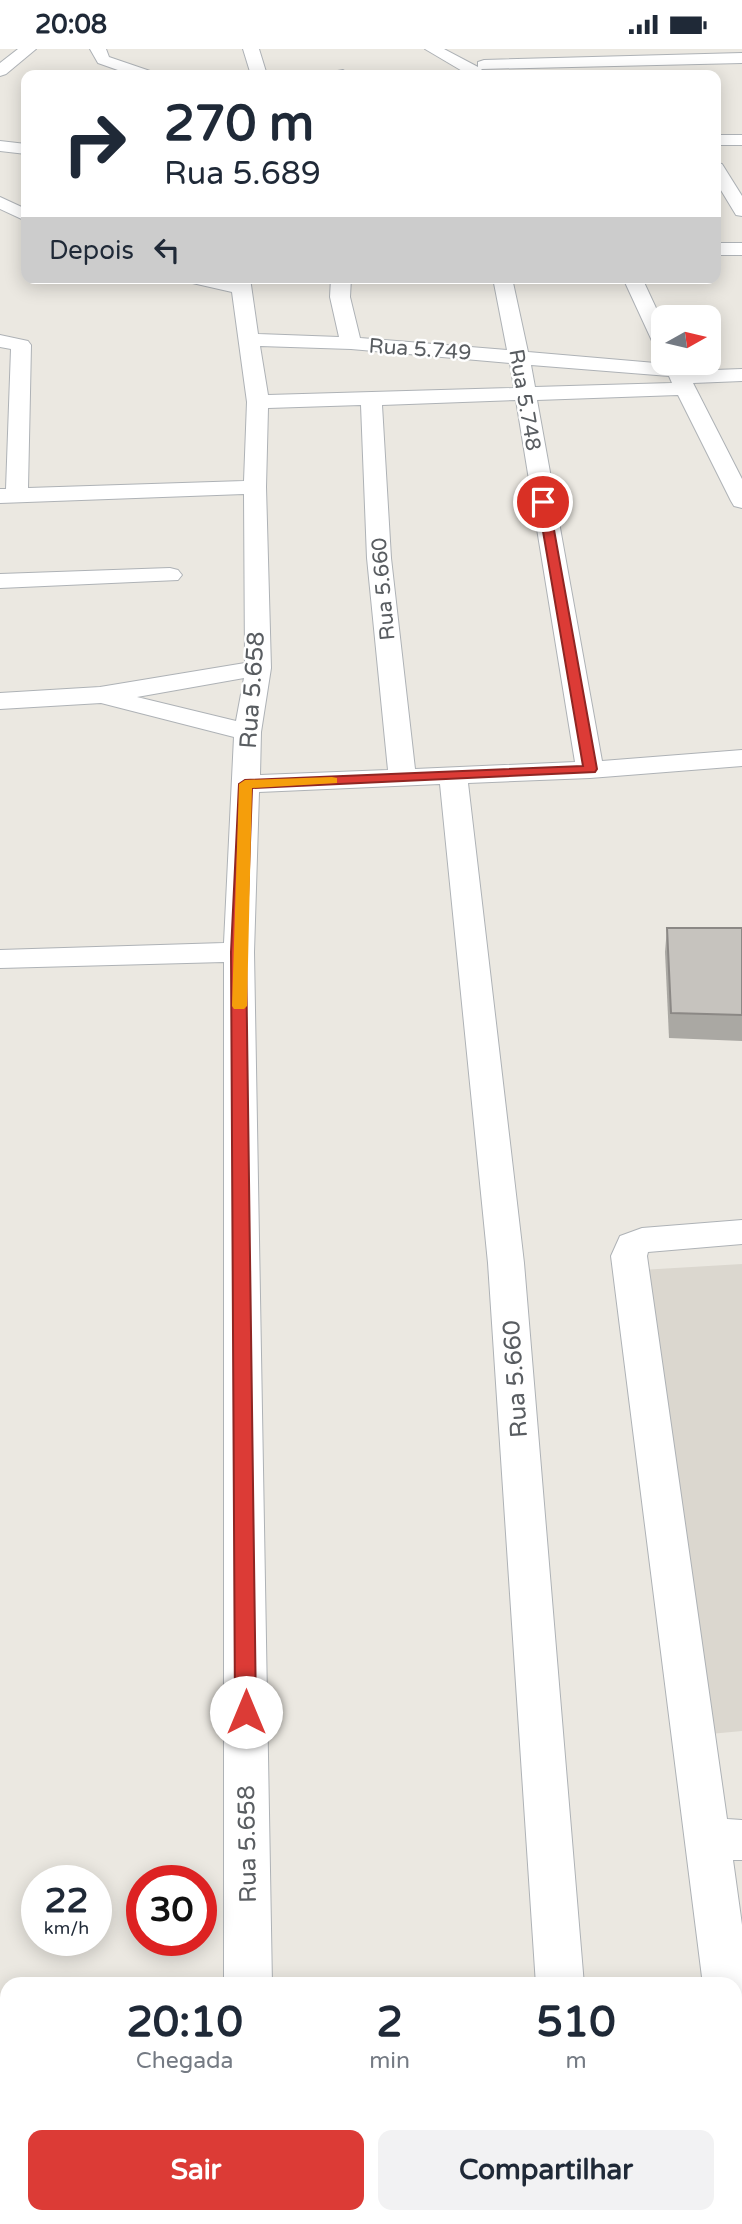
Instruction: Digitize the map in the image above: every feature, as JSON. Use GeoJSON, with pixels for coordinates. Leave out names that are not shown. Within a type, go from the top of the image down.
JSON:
{"type":"FeatureCollection","features":[{"type":"Feature","properties":{"kind":"street"},"geometry":{"type":"LineString","coordinates":[[0,71],[28,49]]}},
{"type":"Feature","properties":{"kind":"street"},"geometry":{"type":"LineString","coordinates":[[99,49],[103,60],[132,70]]}},
{"type":"Feature","properties":{"kind":"street"},"geometry":{"type":"LineString","coordinates":[[251,49],[257,70]]}},
{"type":"Feature","properties":{"kind":"street"},"geometry":{"type":"LineString","coordinates":[[433,49],[481,70]]}},
{"type":"Feature","properties":{"kind":"street"},"geometry":{"type":"LineString","coordinates":[[476,49],[483,70]]}},
{"type":"Feature","properties":{"kind":"street"},"geometry":{"type":"LineString","coordinates":[[502,70],[742,58]]}},
{"type":"Feature","properties":{"kind":"street"},"geometry":{"type":"LineString","coordinates":[[721,140],[742,140]]}},
{"type":"Feature","properties":{"kind":"street"},"geometry":{"type":"LineString","coordinates":[[0,146],[21,148]]}},
{"type":"Feature","properties":{"kind":"street"},"geometry":{"type":"LineString","coordinates":[[721,177],[742,211]]}},
{"type":"Feature","properties":{"kind":"street"},"geometry":{"type":"LineString","coordinates":[[0,202],[21,213]]}},
{"type":"Feature","properties":{"kind":"street"},"geometry":{"type":"LineString","coordinates":[[0,218],[21,214]]}},
{"type":"Feature","properties":{"kind":"street"},"geometry":{"type":"LineString","coordinates":[[721,249],[742,249]]}},
{"type":"Feature","properties":{"kind":"street","name":"Rua 5.658"},"geometry":{"type":"LineString","coordinates":[[239,284],[258,402],[254,487],[258,668],[248,732],[239,952],[248,1977]]}},
{"type":"Feature","properties":{"kind":"street"},"geometry":{"type":"LineString","coordinates":[[341,284],[340,297],[351,343]]}},
{"type":"Feature","properties":{"kind":"street","name":"Rua 5.748"},"geometry":{"type":"LineString","coordinates":[[503,284],[519,357],[590,769]]}},
{"type":"Feature","properties":{"kind":"street"},"geometry":{"type":"LineString","coordinates":[[635,284],[651,318]]}},
{"type":"Feature","properties":{"kind":"street","name":"Rua 5.749"},"geometry":{"type":"LineString","coordinates":[[247,340],[351,343],[519,357],[651,372]]}},
{"type":"Feature","properties":{"kind":"street"},"geometry":{"type":"LineString","coordinates":[[0,341],[21,345],[9,496],[254,487]]}},
{"type":"Feature","properties":{"kind":"street"},"geometry":{"type":"LineString","coordinates":[[258,402],[524,395],[678,375],[742,501]]}},
{"type":"Feature","properties":{"kind":"street"},"geometry":{"type":"LineString","coordinates":[[721,375],[742,375]]}},
{"type":"Feature","properties":{"kind":"street","name":"Rua 5.660"},"geometry":{"type":"LineString","coordinates":[[371,399],[379,558],[402,777]]}},
{"type":"Feature","properties":{"kind":"street"},"geometry":{"type":"LineString","coordinates":[[0,580],[170,575]]}},
{"type":"Feature","properties":{"kind":"street"},"geometry":{"type":"LineString","coordinates":[[0,701],[100,695],[258,668]]}},
{"type":"Feature","properties":{"kind":"street"},"geometry":{"type":"LineString","coordinates":[[100,695],[248,732]]}},
{"type":"Feature","properties":{"kind":"street"},"geometry":{"type":"LineString","coordinates":[[245,784],[590,769],[742,758]]}},
{"type":"Feature","properties":{"kind":"street","name":"Rua 5.660"},"geometry":{"type":"LineString","coordinates":[[453,775],[506,1263],[559,1977]]}},
{"type":"Feature","properties":{"kind":"street"},"geometry":{"type":"LineString","coordinates":[[0,959],[239,952]]}},
{"type":"Feature","properties":{"kind":"street"},"geometry":{"type":"LineString","coordinates":[[727,1977],[725,1839],[629,1256],[632,1245],[642,1240],[742,1232]]}},
{"type":"Feature","properties":{"kind":"shaded area"},"geometry":{"type":"Polygon","coordinates":[[[742,1264],[742,1731],[710,1734],[641,1270],[742,1264]]]}},
{"type":"Feature","properties":{"kind":"building"},"geometry":{"type":"Polygon","coordinates":[[[667,928],[742,928],[742,1015],[671,1013],[667,928]]]}},
{"type":"Feature","properties":{"kind":"slow traffic"},"geometry":{"type":"LineString","coordinates":[[239,1006],[245,784],[332,781]]}},
{"type":"Feature","properties":{"kind":"route"},"geometry":{"type":"LineString","coordinates":[[246,1712],[239,952],[245,784],[590,769],[543,502]]}}]}
